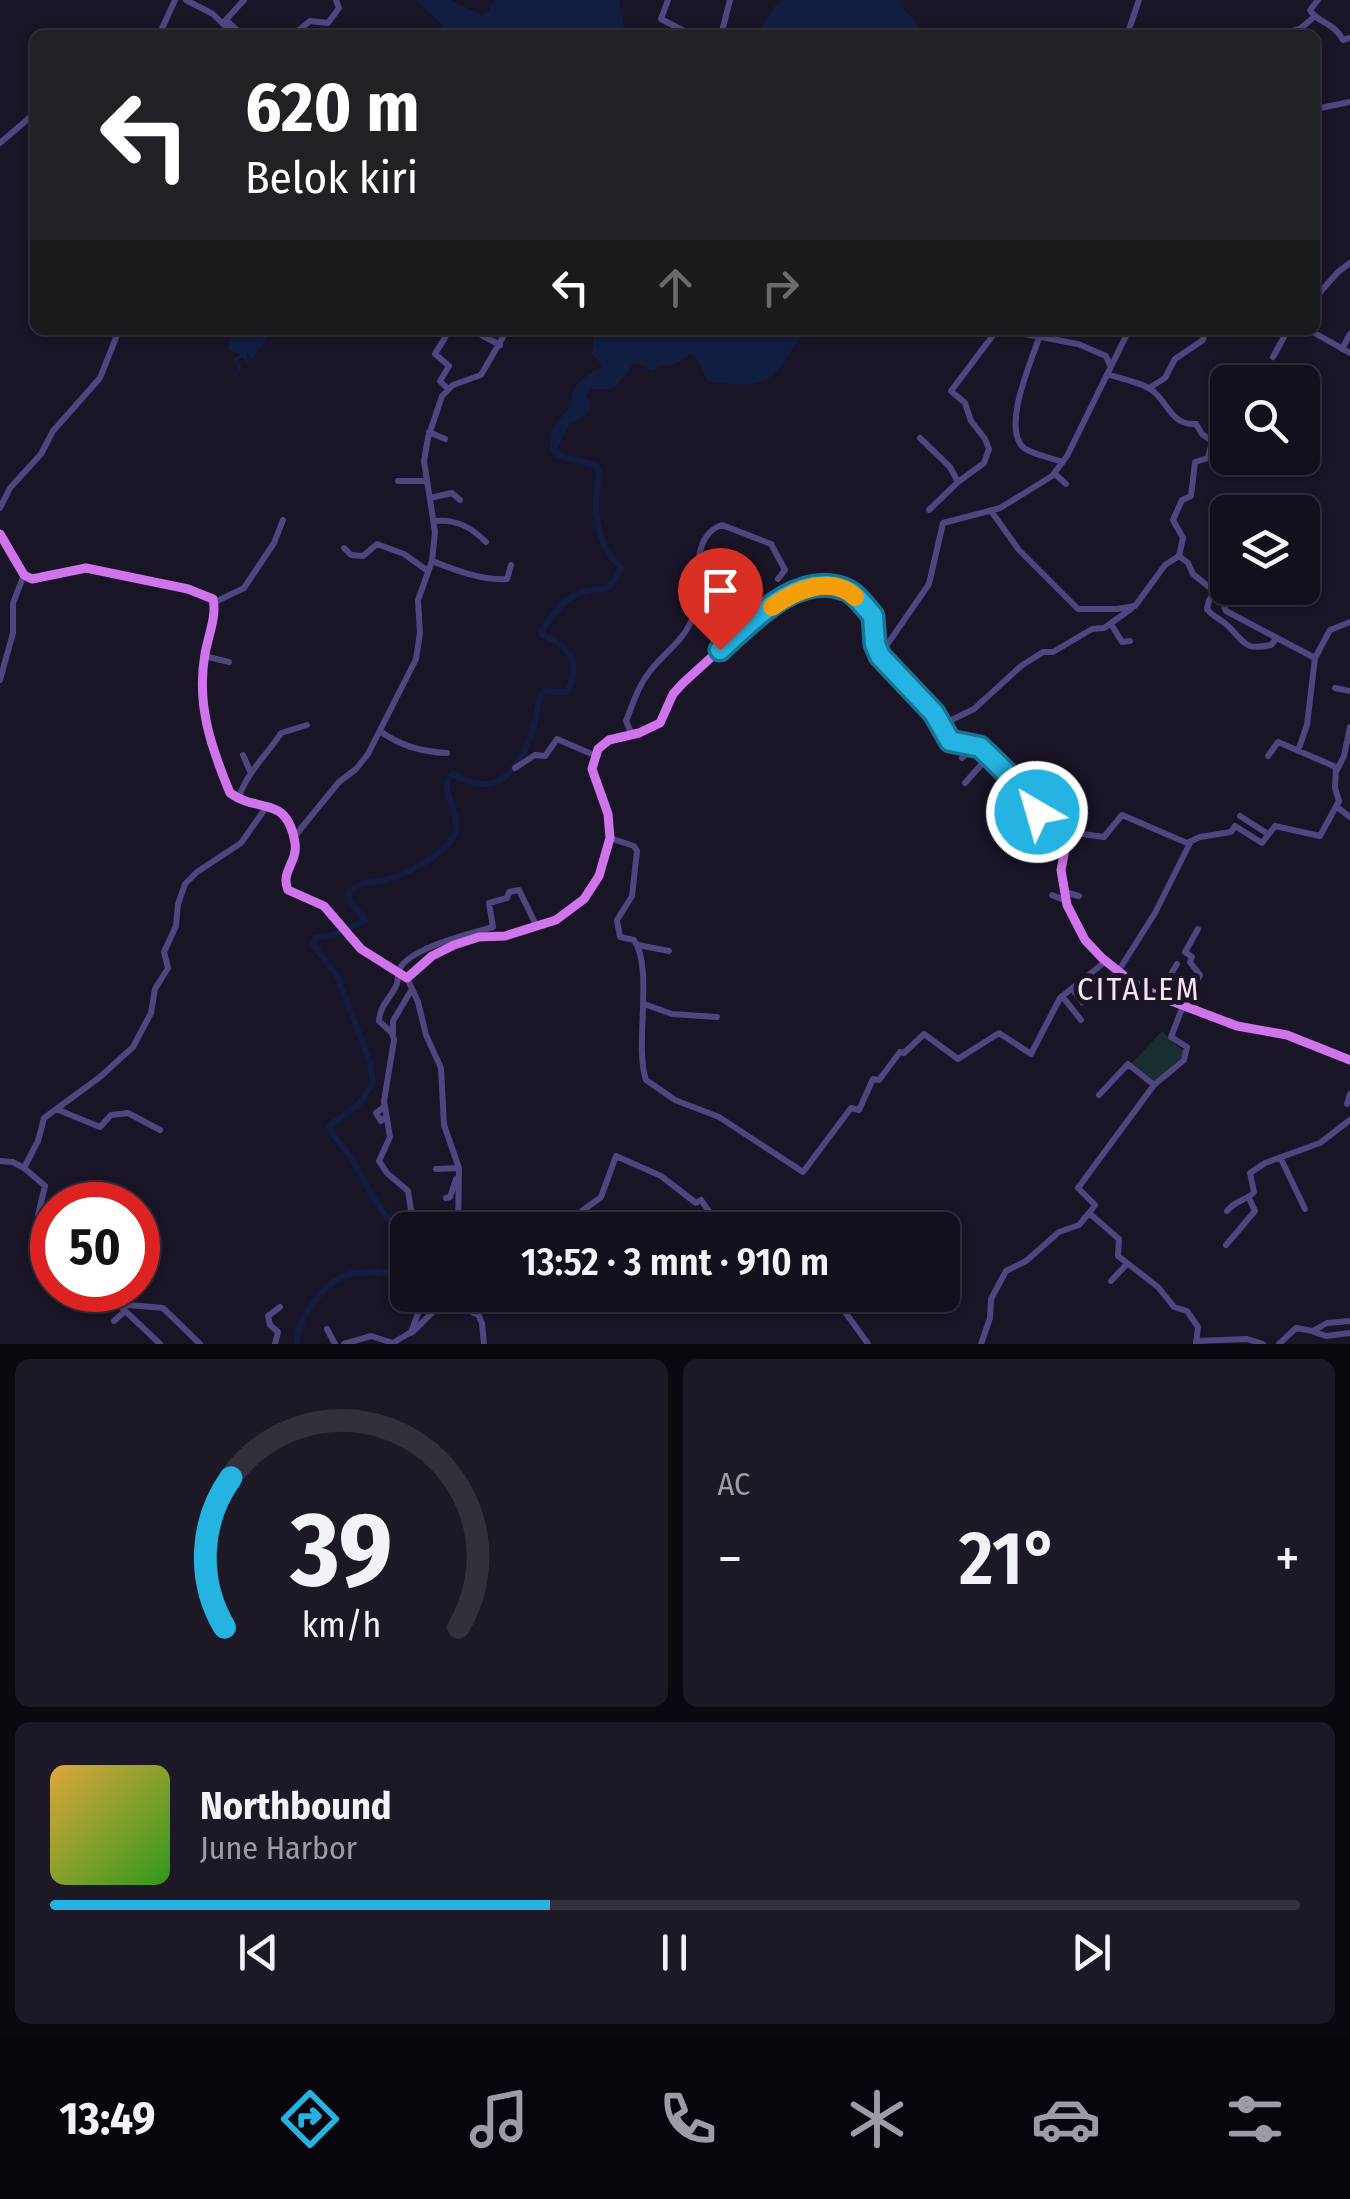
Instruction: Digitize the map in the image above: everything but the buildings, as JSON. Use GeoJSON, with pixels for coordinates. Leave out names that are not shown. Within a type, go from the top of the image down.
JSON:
{"type":"FeatureCollection","features":[{"type":"Feature","properties":{"kind":"main road"},"geometry":{"type":"LineString","coordinates":[[0,534],[24,575],[39,579],[86,568],[188,590],[215,602],[204,656],[202,702],[205,726],[230,793],[283,814],[296,850],[285,874],[286,887],[324,906],[367,954],[402,974],[454,945],[486,936],[505,936],[534,921],[561,918],[584,899],[599,876],[610,838],[604,800],[592,769],[594,755],[605,742],[660,722],[672,694],[748,624],[798,590],[828,587],[848,590],[873,616],[880,656],[934,713],[952,743],[976,745],[1019,786],[1037,812],[1062,830],[1066,849],[1061,870],[1065,896],[1086,940],[1106,960],[1133,983],[1158,996],[1247,1029],[1287,1035],[1350,1060]]}},
{"type":"Feature","properties":{"kind":"street"},"geometry":{"type":"LineString","coordinates":[[161,30],[175,0]]}},
{"type":"Feature","properties":{"kind":"street"},"geometry":{"type":"LineString","coordinates":[[186,0],[238,30]]}},
{"type":"Feature","properties":{"kind":"street"},"geometry":{"type":"LineString","coordinates":[[224,21],[244,0]]}},
{"type":"Feature","properties":{"kind":"street"},"geometry":{"type":"LineString","coordinates":[[300,30],[310,21],[328,23],[339,8],[336,0]]}},
{"type":"Feature","properties":{"kind":"street"},"geometry":{"type":"LineString","coordinates":[[668,0],[661,19],[682,30]]}},
{"type":"Feature","properties":{"kind":"street"},"geometry":{"type":"LineString","coordinates":[[722,30],[730,0]]}},
{"type":"Feature","properties":{"kind":"street"},"geometry":{"type":"LineString","coordinates":[[1129,30],[1140,0]]}},
{"type":"Feature","properties":{"kind":"street"},"geometry":{"type":"LineString","coordinates":[[1318,0],[1310,10],[1314,17],[1334,26],[1343,40],[1350,38]]}},
{"type":"Feature","properties":{"kind":"street"},"geometry":{"type":"LineString","coordinates":[[1294,30],[1314,17]]}},
{"type":"Feature","properties":{"kind":"street"},"geometry":{"type":"LineString","coordinates":[[224,21],[230,30]]}},
{"type":"Feature","properties":{"kind":"street"},"geometry":{"type":"LineString","coordinates":[[1320,107],[1350,102]]}},
{"type":"Feature","properties":{"kind":"street"},"geometry":{"type":"LineString","coordinates":[[0,144],[30,117]]}},
{"type":"Feature","properties":{"kind":"street"},"geometry":{"type":"LineString","coordinates":[[1320,292],[1350,264]]}},
{"type":"Feature","properties":{"kind":"street"},"geometry":{"type":"LineString","coordinates":[[1317,335],[1346,351],[1350,334]]}},
{"type":"Feature","properties":{"kind":"street"},"geometry":{"type":"LineString","coordinates":[[0,508],[10,488],[41,454],[53,431],[102,374],[117,335]]}},
{"type":"Feature","properties":{"kind":"street"},"geometry":{"type":"LineString","coordinates":[[445,335],[436,354],[449,366],[440,381],[448,389]]}},
{"type":"Feature","properties":{"kind":"street"},"geometry":{"type":"LineString","coordinates":[[482,335],[500,344]]}},
{"type":"Feature","properties":{"kind":"street"},"geometry":{"type":"LineString","coordinates":[[294,838],[339,782],[359,766],[416,659],[420,633],[418,600],[432,560],[434,521],[424,455],[429,432],[440,399],[448,389],[479,376],[504,335]]}},
{"type":"Feature","properties":{"kind":"street"},"geometry":{"type":"LineString","coordinates":[[928,510],[984,462],[988,446],[973,425],[965,403],[951,390],[996,335]]}},
{"type":"Feature","properties":{"kind":"street"},"geometry":{"type":"LineString","coordinates":[[1024,335],[1091,349],[1108,358],[1109,370]]}},
{"type":"Feature","properties":{"kind":"street"},"geometry":{"type":"LineString","coordinates":[[880,656],[929,584],[944,523],[991,511],[1036,489],[1054,474],[1126,335]]}},
{"type":"Feature","properties":{"kind":"street"},"geometry":{"type":"LineString","coordinates":[[1148,389],[1166,378],[1172,361],[1204,335]]}},
{"type":"Feature","properties":{"kind":"street"},"geometry":{"type":"LineString","coordinates":[[1272,357],[1283,335]]}},
{"type":"Feature","properties":{"kind":"street"},"geometry":{"type":"LineString","coordinates":[[1038,338],[1017,410],[1016,434],[1027,450],[1063,462]]}},
{"type":"Feature","properties":{"kind":"street"},"geometry":{"type":"LineString","coordinates":[[940,726],[974,710],[1021,666],[1043,652],[1053,652],[1111,624],[1135,606],[1165,565],[1179,556],[1184,538],[1173,520],[1182,500],[1191,496],[1195,462],[1208,458],[1212,442],[1196,424],[1169,414],[1156,394],[1109,370]]}},
{"type":"Feature","properties":{"kind":"street"},"geometry":{"type":"LineString","coordinates":[[429,432],[445,439]]}},
{"type":"Feature","properties":{"kind":"street"},"geometry":{"type":"LineString","coordinates":[[920,438],[954,472],[958,482]]}},
{"type":"Feature","properties":{"kind":"street"},"geometry":{"type":"LineString","coordinates":[[1054,474],[1066,484]]}},
{"type":"Feature","properties":{"kind":"street"},"geometry":{"type":"LineString","coordinates":[[398,481],[427,481]]}},
{"type":"Feature","properties":{"kind":"street"},"geometry":{"type":"LineString","coordinates":[[430,498],[452,493],[460,500]]}},
{"type":"Feature","properties":{"kind":"street"},"geometry":{"type":"LineString","coordinates":[[991,511],[1019,550],[1075,608],[1117,610],[1135,606]]}},
{"type":"Feature","properties":{"kind":"street"},"geometry":{"type":"LineString","coordinates":[[215,602],[244,588],[274,543],[283,520]]}},
{"type":"Feature","properties":{"kind":"street"},"geometry":{"type":"LineString","coordinates":[[434,521],[452,520],[470,527],[486,542]]}},
{"type":"Feature","properties":{"kind":"street"},"geometry":{"type":"LineString","coordinates":[[632,735],[626,721],[640,686],[691,622],[706,536],[722,524],[771,544],[785,570],[778,579]]}},
{"type":"Feature","properties":{"kind":"street"},"geometry":{"type":"LineString","coordinates":[[344,548],[351,555],[363,556],[377,544],[404,554],[428,572]]}},
{"type":"Feature","properties":{"kind":"street"},"geometry":{"type":"LineString","coordinates":[[1179,556],[1210,588]]}},
{"type":"Feature","properties":{"kind":"street"},"geometry":{"type":"LineString","coordinates":[[432,560],[482,578],[505,581],[512,564]]}},
{"type":"Feature","properties":{"kind":"street"},"geometry":{"type":"LineString","coordinates":[[0,680],[13,635],[13,603],[24,575]]}},
{"type":"Feature","properties":{"kind":"street"},"geometry":{"type":"LineString","coordinates":[[1210,599],[1207,610],[1245,645],[1268,647],[1276,639]]}},
{"type":"Feature","properties":{"kind":"street"},"geometry":{"type":"LineString","coordinates":[[1217,618],[1222,606],[1315,658]]}},
{"type":"Feature","properties":{"kind":"street"},"geometry":{"type":"LineString","coordinates":[[1298,751],[1307,726],[1315,658],[1330,630],[1350,622]]}},
{"type":"Feature","properties":{"kind":"street"},"geometry":{"type":"LineString","coordinates":[[1111,624],[1122,642],[1130,641]]}},
{"type":"Feature","properties":{"kind":"street"},"geometry":{"type":"LineString","coordinates":[[204,656],[228,662]]}},
{"type":"Feature","properties":{"kind":"street"},"geometry":{"type":"LineString","coordinates":[[1335,688],[1350,691]]}},
{"type":"Feature","properties":{"kind":"street"},"geometry":{"type":"LineString","coordinates":[[239,798],[251,772],[281,733],[307,725]]}},
{"type":"Feature","properties":{"kind":"street"},"geometry":{"type":"LineString","coordinates":[[1119,970],[1155,912],[1190,843],[1200,837],[1231,832],[1236,826],[1260,842],[1275,826],[1320,836],[1340,800],[1335,788],[1337,770],[1350,727]]}},
{"type":"Feature","properties":{"kind":"street"},"geometry":{"type":"LineString","coordinates":[[380,731],[394,742],[418,750],[447,753]]}},
{"type":"Feature","properties":{"kind":"street"},"geometry":{"type":"LineString","coordinates":[[515,768],[535,755],[545,756],[557,740],[594,755]]}},
{"type":"Feature","properties":{"kind":"street"},"geometry":{"type":"LineString","coordinates":[[1268,756],[1277,742],[1331,763],[1337,770]]}},
{"type":"Feature","properties":{"kind":"street"},"geometry":{"type":"LineString","coordinates":[[962,758],[976,745]]}},
{"type":"Feature","properties":{"kind":"street"},"geometry":{"type":"LineString","coordinates":[[242,756],[251,772]]}},
{"type":"Feature","properties":{"kind":"street"},"geometry":{"type":"LineString","coordinates":[[966,784],[989,756]]}},
{"type":"Feature","properties":{"kind":"street"},"geometry":{"type":"LineString","coordinates":[[24,1168],[39,1138],[42,1122],[134,1047],[150,1015],[155,989],[168,968],[164,952],[176,926],[185,884],[241,843],[268,805]]}},
{"type":"Feature","properties":{"kind":"street"},"geometry":{"type":"LineString","coordinates":[[1337,807],[1350,817]]}},
{"type":"Feature","properties":{"kind":"street"},"geometry":{"type":"LineString","coordinates":[[1062,830],[1106,836],[1122,815],[1150,826],[1155,832],[1190,843]]}},
{"type":"Feature","properties":{"kind":"street"},"geometry":{"type":"LineString","coordinates":[[1240,816],[1268,834]]}},
{"type":"Feature","properties":{"kind":"street"},"geometry":{"type":"LineString","coordinates":[[610,838],[636,849],[632,896],[617,920],[620,937],[638,945],[646,1080],[675,1100],[718,1117],[804,1172],[851,1108],[859,1110],[874,1079],[879,1080],[900,1052],[904,1053],[924,1034],[958,1059],[998,1033],[1030,1054],[1062,996],[1106,960]]}},
{"type":"Feature","properties":{"kind":"street"},"geometry":{"type":"LineString","coordinates":[[393,1034],[379,1018],[407,960],[493,927],[489,903],[507,898],[508,892],[519,890],[534,921]]}},
{"type":"Feature","properties":{"kind":"street"},"geometry":{"type":"LineString","coordinates":[[1052,895],[1079,896]]}},
{"type":"Feature","properties":{"kind":"street"},"geometry":{"type":"LineString","coordinates":[[981,1344],[990,1318],[991,1299],[1006,1271],[1026,1261],[1060,1232],[1079,1225],[1089,1213],[1095,1205],[1078,1190],[1082,1179],[1154,1086],[1188,1052],[1188,1047],[1171,1037],[1200,975],[1190,963],[1192,956],[1185,952],[1198,928]]}},
{"type":"Feature","properties":{"kind":"street"},"geometry":{"type":"LineString","coordinates":[[638,945],[669,951]]}},
{"type":"Feature","properties":{"kind":"street"},"geometry":{"type":"LineString","coordinates":[[1158,996],[1176,964]]}},
{"type":"Feature","properties":{"kind":"street"},"geometry":{"type":"LineString","coordinates":[[402,974],[412,990],[441,1068],[444,1125],[459,1172],[458,1212]]}},
{"type":"Feature","properties":{"kind":"street"},"geometry":{"type":"LineString","coordinates":[[409,1212],[408,1191],[379,1161],[390,1139],[384,1108],[394,1022],[412,990]]}},
{"type":"Feature","properties":{"kind":"street"},"geometry":{"type":"LineString","coordinates":[[1073,990],[1082,1002]]}},
{"type":"Feature","properties":{"kind":"street"},"geometry":{"type":"LineString","coordinates":[[1062,996],[1081,1020]]}},
{"type":"Feature","properties":{"kind":"street"},"geometry":{"type":"LineString","coordinates":[[644,1004],[672,1014],[717,1017]]}},
{"type":"Feature","properties":{"kind":"street"},"geometry":{"type":"LineString","coordinates":[[1099,1095],[1128,1064],[1154,1086]]}},
{"type":"Feature","properties":{"kind":"street"},"geometry":{"type":"LineString","coordinates":[[1347,1104],[1350,1094]]}},
{"type":"Feature","properties":{"kind":"street"},"geometry":{"type":"LineString","coordinates":[[55,1108],[100,1127],[111,1115],[128,1113],[160,1130]]}},
{"type":"Feature","properties":{"kind":"street"},"geometry":{"type":"LineString","coordinates":[[1226,1211],[1234,1201],[1249,1198],[1254,1189],[1250,1172],[1320,1143],[1350,1120]]}},
{"type":"Feature","properties":{"kind":"street"},"geometry":{"type":"LineString","coordinates":[[582,1212],[600,1197],[615,1156],[661,1176],[696,1203],[702,1200],[710,1212]]}},
{"type":"Feature","properties":{"kind":"street"},"geometry":{"type":"LineString","coordinates":[[1281,1159],[1305,1209]]}},
{"type":"Feature","properties":{"kind":"street"},"geometry":{"type":"LineString","coordinates":[[0,1161],[13,1162],[40,1182]]}},
{"type":"Feature","properties":{"kind":"street"},"geometry":{"type":"LineString","coordinates":[[436,1169],[459,1172]]}},
{"type":"Feature","properties":{"kind":"street"},"geometry":{"type":"LineString","coordinates":[[446,1198],[450,1197],[459,1172]]}},
{"type":"Feature","properties":{"kind":"street"},"geometry":{"type":"LineString","coordinates":[[1226,1245],[1255,1211],[1249,1198]]}},
{"type":"Feature","properties":{"kind":"street"},"geometry":{"type":"LineString","coordinates":[[1089,1213],[1119,1239],[1117,1254],[1126,1264],[1158,1288],[1174,1307],[1188,1310],[1198,1326],[1196,1343],[1247,1340],[1263,1344]]}},
{"type":"Feature","properties":{"kind":"street"},"geometry":{"type":"LineString","coordinates":[[1111,1281],[1126,1264]]}},
{"type":"Feature","properties":{"kind":"street"},"geometry":{"type":"LineString","coordinates":[[344,1344],[370,1336],[393,1343],[410,1334],[434,1311],[450,1304],[460,1304],[478,1313],[484,1344]]}},
{"type":"Feature","properties":{"kind":"street"},"geometry":{"type":"LineString","coordinates":[[275,1344],[278,1332],[270,1325],[268,1316],[280,1307]]}},
{"type":"Feature","properties":{"kind":"street"},"geometry":{"type":"LineString","coordinates":[[160,1308],[200,1344]]}},
{"type":"Feature","properties":{"kind":"street"},"geometry":{"type":"LineString","coordinates":[[114,1321],[125,1312]]}},
{"type":"Feature","properties":{"kind":"street"},"geometry":{"type":"LineString","coordinates":[[127,1312],[160,1344]]}},
{"type":"Feature","properties":{"kind":"street"},"geometry":{"type":"LineString","coordinates":[[410,1334],[419,1312]]}},
{"type":"Feature","properties":{"kind":"street"},"geometry":{"type":"LineString","coordinates":[[845,1312],[868,1344]]}},
{"type":"Feature","properties":{"kind":"street"},"geometry":{"type":"LineString","coordinates":[[1313,1331],[1327,1322],[1350,1321]]}},
{"type":"Feature","properties":{"kind":"street"},"geometry":{"type":"LineString","coordinates":[[1279,1344],[1296,1328],[1326,1336],[1350,1332]]}},
{"type":"Feature","properties":{"kind":"street"},"geometry":{"type":"LineString","coordinates":[[327,1329],[335,1344]]}},
{"type":"Feature","properties":{"kind":"green space"},"geometry":{"type":"Polygon","coordinates":[[[1162,1031],[1185,1053],[1154,1084],[1132,1063],[1162,1031]]]}},
{"type":"Feature","properties":{"kind":"water"},"geometry":{"type":"Polygon","coordinates":[[[416,0],[450,0],[482,15],[494,0],[619,0],[624,30],[444,30],[416,0]]]}},
{"type":"Feature","properties":{"kind":"water"},"geometry":{"type":"Polygon","coordinates":[[[784,0],[902,0],[900,6],[920,30],[759,30],[775,6],[784,0]]]}},
{"type":"Feature","properties":{"kind":"water"},"geometry":{"type":"Polygon","coordinates":[[[231,335],[276,335],[267,338],[252,360],[247,352],[249,366],[243,358],[237,359],[241,368],[232,381],[238,368],[233,360],[241,354],[228,350],[231,335]]]}},
{"type":"Feature","properties":{"kind":"water"},"geometry":{"type":"Polygon","coordinates":[[[594,335],[801,335],[777,371],[759,383],[708,381],[696,357],[690,354],[676,364],[651,371],[633,364],[610,389],[591,389],[586,397],[591,402],[588,414],[569,424],[558,448],[563,454],[574,456],[574,460],[558,459],[550,451],[551,430],[571,405],[577,385],[602,366],[592,353],[594,335]]]}},
{"type":"Feature","properties":{"kind":"waterway"},"geometry":{"type":"LineString","coordinates":[[390,1220],[329,1126],[358,1105],[373,1083],[370,1062],[338,978],[313,944],[315,938],[334,935],[366,920],[350,902],[349,892],[353,888],[402,874],[447,845],[456,830],[448,780],[453,774],[483,784],[505,777],[527,744],[543,691],[567,692],[574,673],[571,657],[560,644],[542,635],[542,629],[572,597],[608,588],[621,567],[606,548],[598,523],[596,497],[600,472],[595,465],[567,458]]}},
{"type":"Feature","properties":{"kind":"waterway"},"geometry":{"type":"LineString","coordinates":[[297,1344],[306,1315],[337,1279],[357,1273],[390,1272]]}},
{"type":"Feature","properties":{"kind":"slow traffic"},"geometry":{"type":"LineString","coordinates":[[772,607],[798,590],[812,587],[843,588],[855,597]]}},
{"type":"Feature","properties":{"kind":"district","name":"CITALEM"},"geometry":{"type":"Point","coordinates":[1139,989]}},
{"type":"Feature","properties":{"kind":"route"},"geometry":{"type":"LineString","coordinates":[[720,650],[748,624],[798,590],[846,589],[873,616],[880,656],[934,713],[950,741],[980,747],[1013,779],[1037,812]]}}]}
